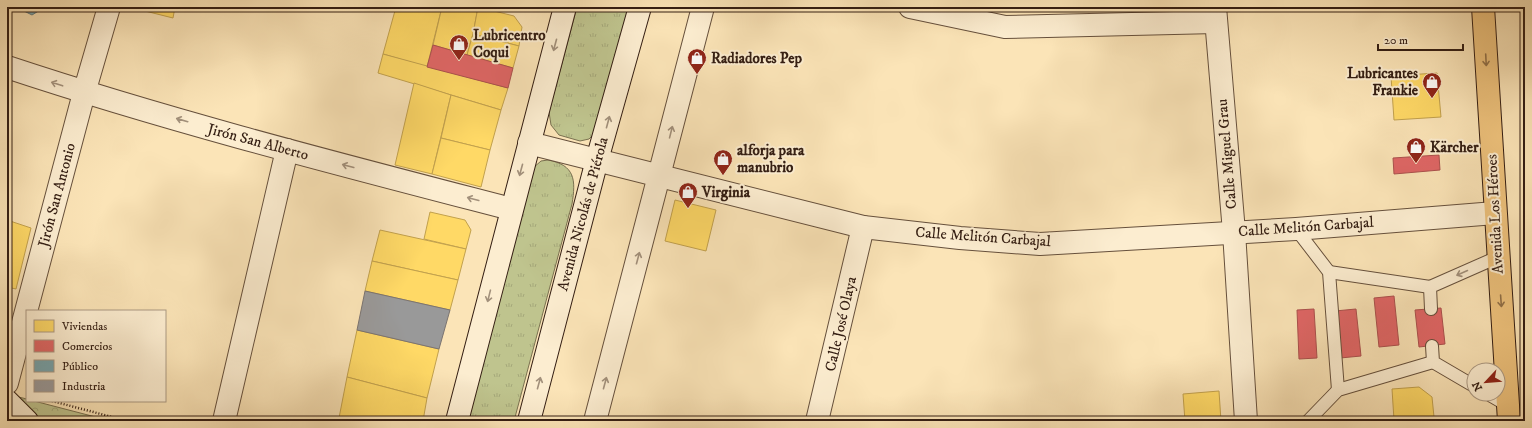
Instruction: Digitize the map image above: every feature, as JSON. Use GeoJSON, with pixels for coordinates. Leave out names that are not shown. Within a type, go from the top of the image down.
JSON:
{"type":"FeatureCollection","features":[{"type":"Feature","properties":{"kind":"main road","name":"Avenida Los Héroes"},"geometry":{"type":"LineString","coordinates":[[1483,7],[1508,413]]}},
{"type":"Feature","properties":{"kind":"street","name":"Jirón San Antonio"},"geometry":{"type":"LineString","coordinates":[[26,310],[84,93],[109,7]]}},
{"type":"Feature","properties":{"kind":"street"},"geometry":{"type":"LineString","coordinates":[[457,421],[563,7]]}},
{"type":"Feature","properties":{"kind":"street","name":"Avenida Nicolás de Piérola"},"geometry":{"type":"LineString","coordinates":[[529,421],[597,160],[640,7]]}},
{"type":"Feature","properties":{"kind":"street"},"geometry":{"type":"LineString","coordinates":[[595,421],[703,7]]}},
{"type":"Feature","properties":{"kind":"street"},"geometry":{"type":"LineString","coordinates":[[910,7],[1005,27],[1216,15]]}},
{"type":"Feature","properties":{"kind":"street","name":"Calle Miguel Grau"},"geometry":{"type":"LineString","coordinates":[[1216,15],[1234,232],[1246,421]]}},
{"type":"Feature","properties":{"kind":"street","name":"Jirón San Alberto"},"geometry":{"type":"LineString","coordinates":[[7,67],[84,93],[287,150],[511,209]]}},
{"type":"Feature","properties":{"kind":"street","name":"Calle Melitón Carbajal"},"geometry":{"type":"LineString","coordinates":[[529,143],[659,177],[863,227],[960,238],[1040,244],[1296,229],[1495,213]]}},
{"type":"Feature","properties":{"kind":"street"},"geometry":{"type":"LineString","coordinates":[[224,421],[287,150]]}},
{"type":"Feature","properties":{"kind":"street","name":"Calle José Olaya"},"geometry":{"type":"LineString","coordinates":[[817,421],[863,227]]}},
{"type":"Feature","properties":{"kind":"street","name":"Jirón San Antonio"},"geometry":{"type":"LineString","coordinates":[[7,383],[26,311]]}},
{"type":"Feature","properties":{"kind":"street"},"geometry":{"type":"LineString","coordinates":[[7,401],[27,421]]}},
{"type":"Feature","properties":{"kind":"lane"},"geometry":{"type":"LineString","coordinates":[[1296,229],[1329,272],[1338,390]]}},
{"type":"Feature","properties":{"kind":"lane"},"geometry":{"type":"LineString","coordinates":[[1329,272],[1430,287],[1498,257]]}},
{"type":"Feature","properties":{"kind":"lane"},"geometry":{"type":"LineString","coordinates":[[1430,287],[1431,309]]}},
{"type":"Feature","properties":{"kind":"lane"},"geometry":{"type":"LineString","coordinates":[[1432,346],[1433,362]]}},
{"type":"Feature","properties":{"kind":"lane"},"geometry":{"type":"LineString","coordinates":[[1308,421],[1338,390],[1433,362],[1466,381]]}},
{"type":"Feature","properties":{"kind":"lane"},"geometry":{"type":"LineString","coordinates":[[1496,402],[1508,413]]}},
{"type":"Feature","properties":{"kind":"path"},"geometry":{"type":"LineString","coordinates":[[56,402],[127,421]]}},
{"type":"Feature","properties":{"kind":"green space"},"geometry":{"type":"Polygon","coordinates":[[[577,7],[630,7],[596,132],[589,139],[580,141],[559,135],[551,125],[549,112],[577,7]]]}},
{"type":"Feature","properties":{"kind":"green space"},"geometry":{"type":"Polygon","coordinates":[[[548,160],[557,162],[564,166],[572,175],[574,188],[572,204],[514,421],[466,421],[533,168],[541,161],[548,160]]]}},
{"type":"Feature","properties":{"kind":"green space"},"geometry":{"type":"Polygon","coordinates":[[[14,396],[26,399],[26,402],[38,402],[111,421],[38,421],[14,396]]]}},
{"type":"Feature","properties":{"kind":"building: Viviendas"},"geometry":{"type":"Polygon","coordinates":[[[129,7],[175,7],[173,18],[129,7]]]}},
{"type":"Feature","properties":{"kind":"building: Viviendas"},"geometry":{"type":"Polygon","coordinates":[[[396,7],[442,7],[427,67],[383,54],[396,7]]]}},
{"type":"Feature","properties":{"kind":"building: Viviendas"},"geometry":{"type":"Polygon","coordinates":[[[442,7],[478,7],[467,55],[433,45],[442,7]]]}},
{"type":"Feature","properties":{"kind":"building: Viviendas"},"geometry":{"type":"Polygon","coordinates":[[[478,7],[514,16],[522,27],[519,46],[473,34],[478,7]]]}},
{"type":"Feature","properties":{"kind":"building: Viviendas"},"geometry":{"type":"Polygon","coordinates":[[[473,34],[519,46],[513,68],[467,55],[473,34]]]}},
{"type":"Feature","properties":{"kind":"building: Viviendas"},"geometry":{"type":"Polygon","coordinates":[[[383,54],[508,88],[501,110],[378,73],[383,54]]]}},
{"type":"Feature","properties":{"kind":"building: Viviendas"},"geometry":{"type":"Polygon","coordinates":[[[1437,73],[1441,117],[1394,120],[1391,76],[1437,73]]]}},
{"type":"Feature","properties":{"kind":"building: Viviendas"},"geometry":{"type":"Polygon","coordinates":[[[414,83],[451,95],[432,174],[395,165],[414,83]]]}},
{"type":"Feature","properties":{"kind":"building: Viviendas"},"geometry":{"type":"Polygon","coordinates":[[[451,95],[501,110],[490,150],[441,138],[451,95]]]}},
{"type":"Feature","properties":{"kind":"building: Viviendas"},"geometry":{"type":"Polygon","coordinates":[[[441,138],[490,150],[481,187],[432,174],[441,138]]]}},
{"type":"Feature","properties":{"kind":"building: Viviendas"},"geometry":{"type":"Polygon","coordinates":[[[675,200],[716,210],[706,251],[665,241],[675,200]]]}},
{"type":"Feature","properties":{"kind":"building: Viviendas"},"geometry":{"type":"Polygon","coordinates":[[[430,212],[465,220],[471,230],[466,249],[424,239],[430,212]]]}},
{"type":"Feature","properties":{"kind":"building: Viviendas"},"geometry":{"type":"Polygon","coordinates":[[[7,220],[31,228],[16,289],[7,287],[7,220]]]}},
{"type":"Feature","properties":{"kind":"building: Viviendas"},"geometry":{"type":"Polygon","coordinates":[[[380,230],[466,249],[458,280],[372,261],[380,230]]]}},
{"type":"Feature","properties":{"kind":"building: Viviendas"},"geometry":{"type":"Polygon","coordinates":[[[372,261],[458,280],[450,310],[365,291],[372,261]]]}},
{"type":"Feature","properties":{"kind":"building: Viviendas"},"geometry":{"type":"Polygon","coordinates":[[[357,330],[439,349],[427,398],[347,377],[357,330]]]}},
{"type":"Feature","properties":{"kind":"building: Viviendas"},"geometry":{"type":"Polygon","coordinates":[[[347,377],[427,398],[423,421],[351,421],[339,418],[347,377]]]}},
{"type":"Feature","properties":{"kind":"building: Viviendas"},"geometry":{"type":"Polygon","coordinates":[[[1419,387],[1432,397],[1434,417],[1394,420],[1392,389],[1419,387]]]}},
{"type":"Feature","properties":{"kind":"building: Viviendas"},"geometry":{"type":"Polygon","coordinates":[[[1219,391],[1221,421],[1185,421],[1183,394],[1219,391]]]}},
{"type":"Feature","properties":{"kind":"building: Comercios","name":"Lubricentro Coqui"},"geometry":{"type":"Polygon","coordinates":[[[433,45],[513,68],[508,88],[427,67],[433,45]]]}},
{"type":"Feature","properties":{"kind":"building: Comercios","name":"Kärcher"},"geometry":{"type":"Polygon","coordinates":[[[1439,155],[1440,170],[1394,174],[1393,158],[1439,155]]]}},
{"type":"Feature","properties":{"kind":"building: Comercios"},"geometry":{"type":"Polygon","coordinates":[[[1394,296],[1399,345],[1379,347],[1374,298],[1394,296]]]}},
{"type":"Feature","properties":{"kind":"building: Comercios"},"geometry":{"type":"Polygon","coordinates":[[[1441,308],[1445,344],[1419,347],[1415,310],[1441,308]]]}},
{"type":"Feature","properties":{"kind":"building: Comercios"},"geometry":{"type":"Polygon","coordinates":[[[1314,309],[1317,358],[1299,359],[1297,310],[1314,309]]]}},
{"type":"Feature","properties":{"kind":"building: Comercios"},"geometry":{"type":"Polygon","coordinates":[[[1356,309],[1361,356],[1340,358],[1335,311],[1356,309]]]}},
{"type":"Feature","properties":{"kind":"building: Público"},"geometry":{"type":"Polygon","coordinates":[[[16,7],[45,7],[32,15],[16,7]]]}},
{"type":"Feature","properties":{"kind":"building: Industria"},"geometry":{"type":"Polygon","coordinates":[[[365,291],[450,310],[439,349],[357,330],[365,291]]]}},
{"type":"Feature","properties":{"kind":"place","name":"Lubricentro Coqui"},"geometry":{"type":"Point","coordinates":[459,61]}},
{"type":"Feature","properties":{"kind":"place","name":"Radiadores Pep"},"geometry":{"type":"Point","coordinates":[697,75]}},
{"type":"Feature","properties":{"kind":"place","name":"Lubricantes Frankie"},"geometry":{"type":"Point","coordinates":[1432,99]}},
{"type":"Feature","properties":{"kind":"place","name":"Kärcher"},"geometry":{"type":"Point","coordinates":[1416,164]}},
{"type":"Feature","properties":{"kind":"place","name":"alforja para manubrio"},"geometry":{"type":"Point","coordinates":[723,176]}},
{"type":"Feature","properties":{"kind":"place","name":"Virginia"},"geometry":{"type":"Point","coordinates":[688,209]}}]}
